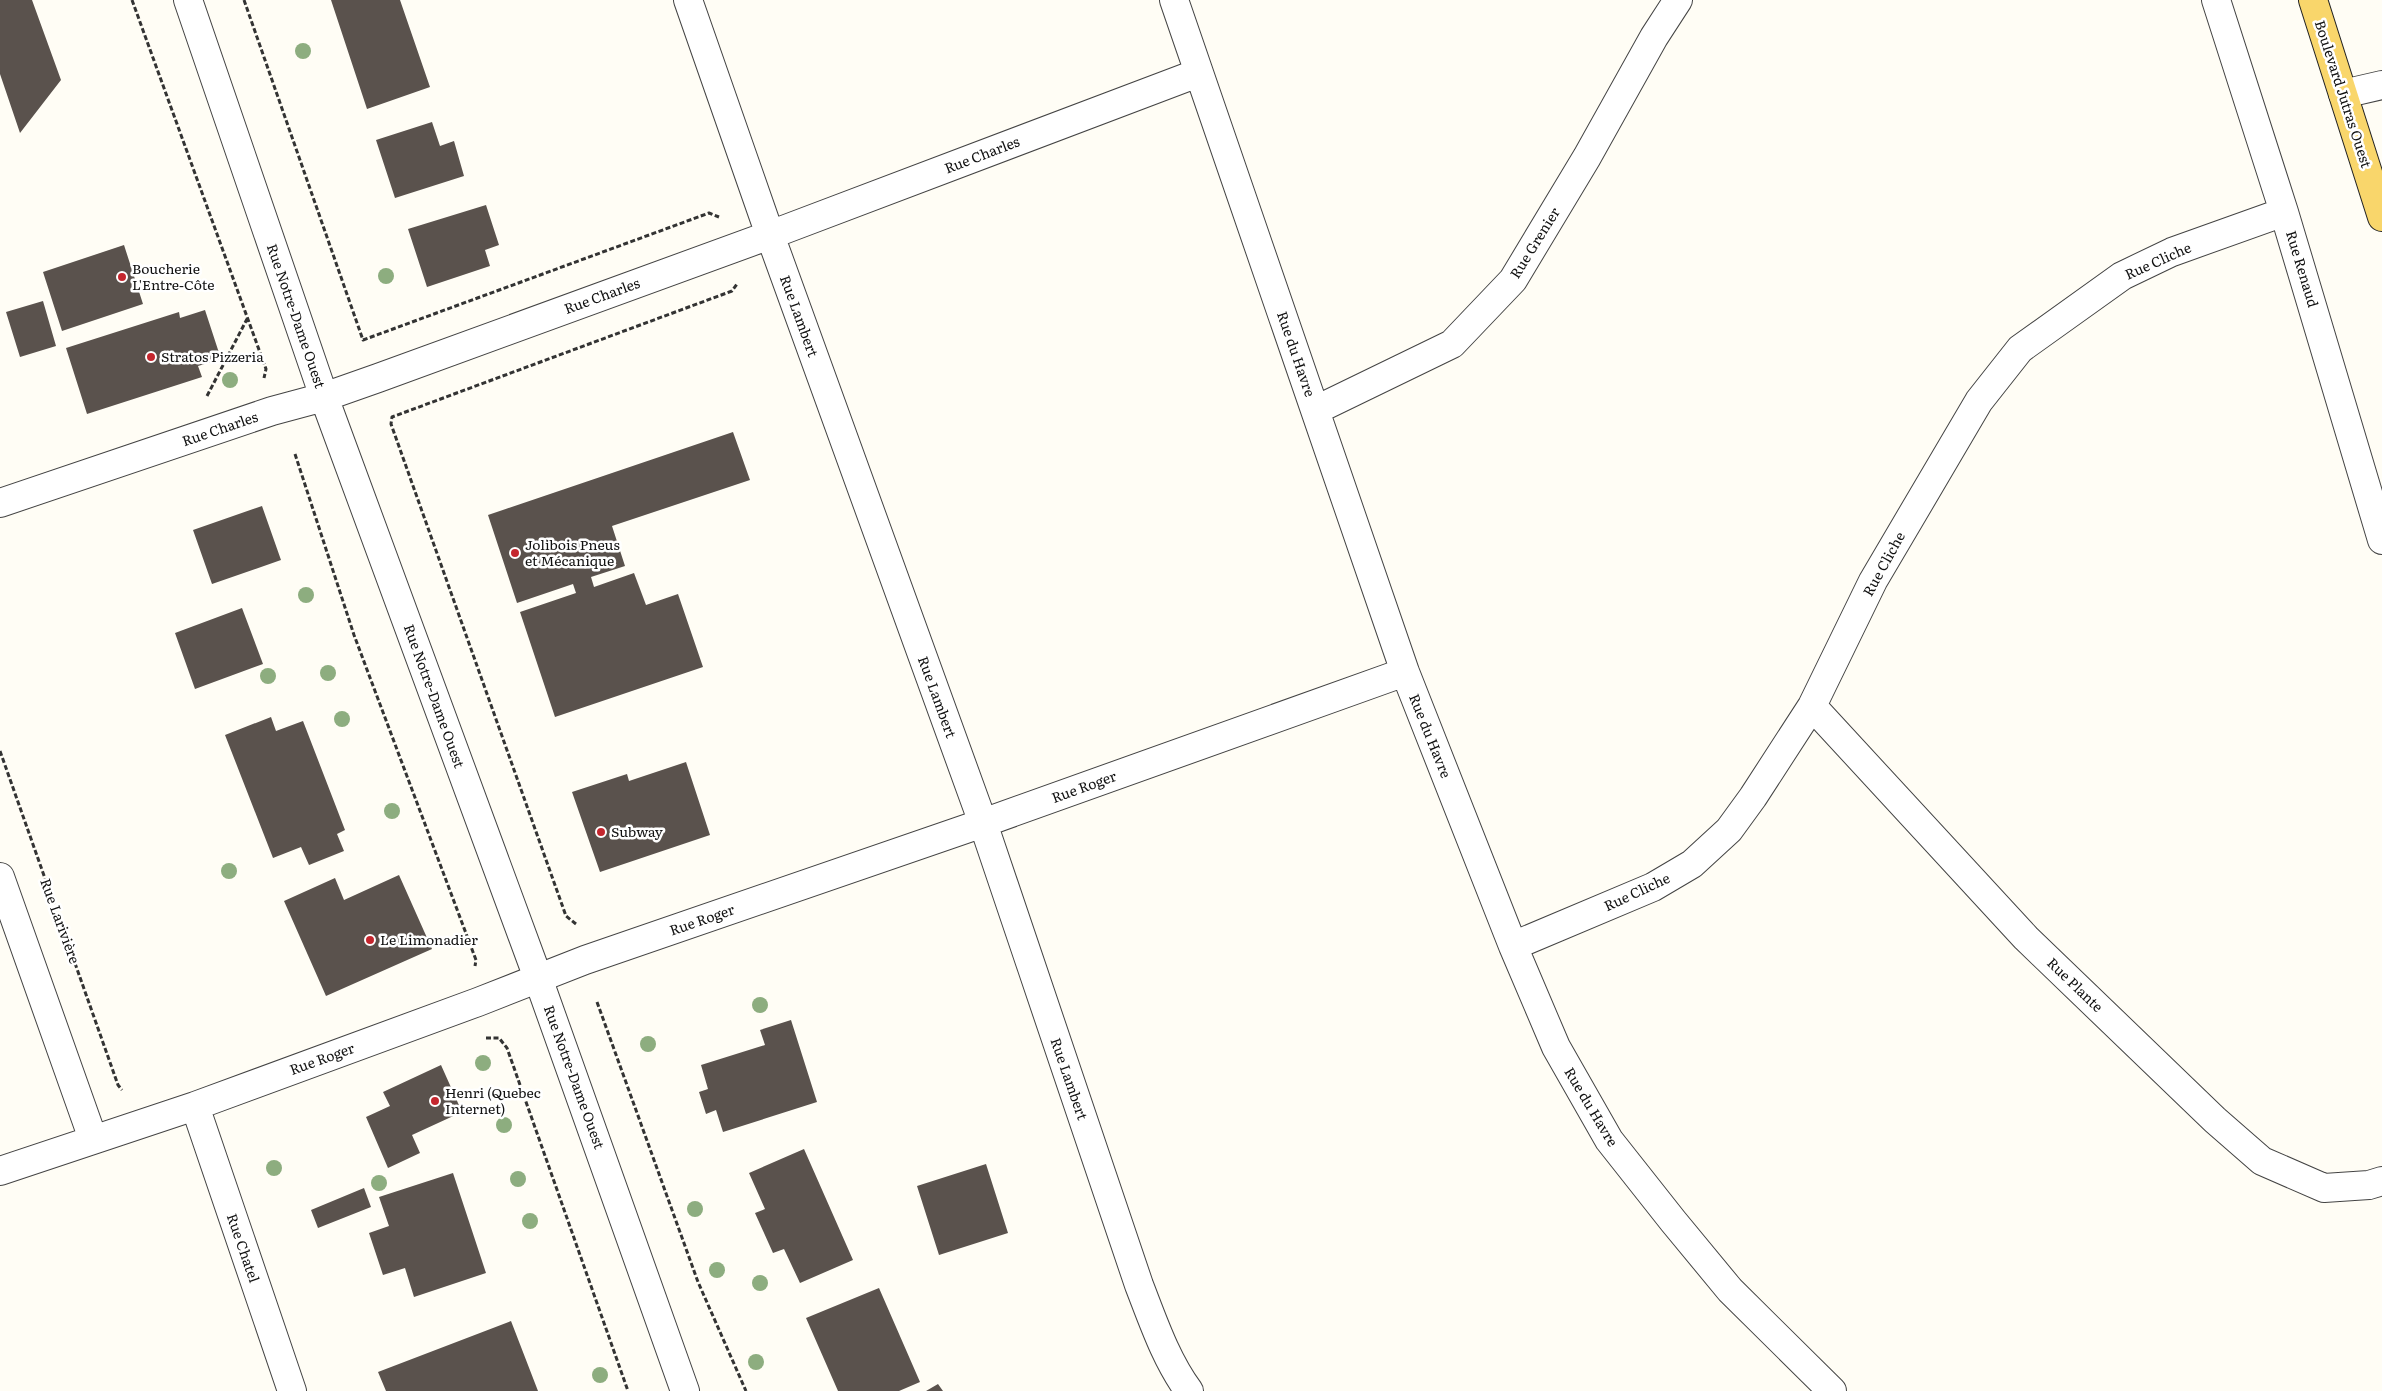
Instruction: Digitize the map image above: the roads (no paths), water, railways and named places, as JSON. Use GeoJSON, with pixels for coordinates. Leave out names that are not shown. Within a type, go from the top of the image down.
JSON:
{"type":"FeatureCollection","features":[{"type":"Feature","properties":{"kind":"main road","name":"Boulevard Jutras Ouest"},"geometry":{"type":"LineString","coordinates":[[2313,0],[2382,217]]}},
{"type":"Feature","properties":{"kind":"street","name":"Rue Notre-Dame Ouest"},"geometry":{"type":"LineString","coordinates":[[188,0],[324,397],[538,978],[681,1379],[693,1391]]}},
{"type":"Feature","properties":{"kind":"street","name":"Rue Lambert"},"geometry":{"type":"LineString","coordinates":[[688,0],[770,235],[983,823],[1138,1285],[1156,1330],[1180,1380],[1189,1391]]}},
{"type":"Feature","properties":{"kind":"street","name":"Rue du Havre"},"geometry":{"type":"LineString","coordinates":[[1174,0],[1405,672],[1513,946],[1556,1047],[1609,1140],[1730,1290],[1832,1391]]}},
{"type":"Feature","properties":{"kind":"street","name":"Rue Grenier"},"geometry":{"type":"LineString","coordinates":[[1316,410],[1452,344],[1513,280],[1587,158],[1654,37],[1678,0]]}},
{"type":"Feature","properties":{"kind":"street","name":"Rue Renaud"},"geometry":{"type":"LineString","coordinates":[[2216,0],[2284,212],[2382,540]]}},
{"type":"Feature","properties":{"kind":"street","name":"Rue Charles"},"geometry":{"type":"LineString","coordinates":[[0,503],[272,411],[324,397],[770,235],[1198,73]]}},
{"type":"Feature","properties":{"kind":"street"},"geometry":{"type":"LineString","coordinates":[[2343,94],[2382,85]]}},
{"type":"Feature","properties":{"kind":"street","name":"Rue Cliche"},"geometry":{"type":"LineString","coordinates":[[1513,946],[1653,887],[1692,864],[1734,823],[1812,706],[1873,581],[1979,401],[2020,349],[2122,276],[2172,252],[2284,212]]}},
{"type":"Feature","properties":{"kind":"street","name":"Rue Roger"},"geometry":{"type":"LineString","coordinates":[[0,1171],[194,1106],[591,958],[983,823],[1405,672]]}},
{"type":"Feature","properties":{"kind":"street","name":"Rue Plante"},"geometry":{"type":"LineString","coordinates":[[1812,706],[2026,938],[2215,1120],[2262,1161],[2324,1188],[2382,1181]]}},
{"type":"Feature","properties":{"kind":"street"},"geometry":{"type":"LineString","coordinates":[[0,878],[93,1140]]}},
{"type":"Feature","properties":{"kind":"street","name":"Rue Chatel"},"geometry":{"type":"LineString","coordinates":[[194,1106],[292,1391]]}},
{"type":"Feature","properties":{"kind":"place","name":"Boucherie L'Entre-Côte"},"geometry":{"type":"Point","coordinates":[122,277]}},
{"type":"Feature","properties":{"kind":"place","name":"Stratos Pizzeria"},"geometry":{"type":"Point","coordinates":[151,357]}},
{"type":"Feature","properties":{"kind":"place","name":"Jolibois Pneus et Mécanique"},"geometry":{"type":"Point","coordinates":[515,553]}},
{"type":"Feature","properties":{"kind":"place","name":"Subway"},"geometry":{"type":"Point","coordinates":[601,832]}},
{"type":"Feature","properties":{"kind":"place","name":"Le Limonadier"},"geometry":{"type":"Point","coordinates":[370,940]}},
{"type":"Feature","properties":{"kind":"place","name":"Henri (Quebec Internet)"},"geometry":{"type":"Point","coordinates":[435,1101]}}]}
